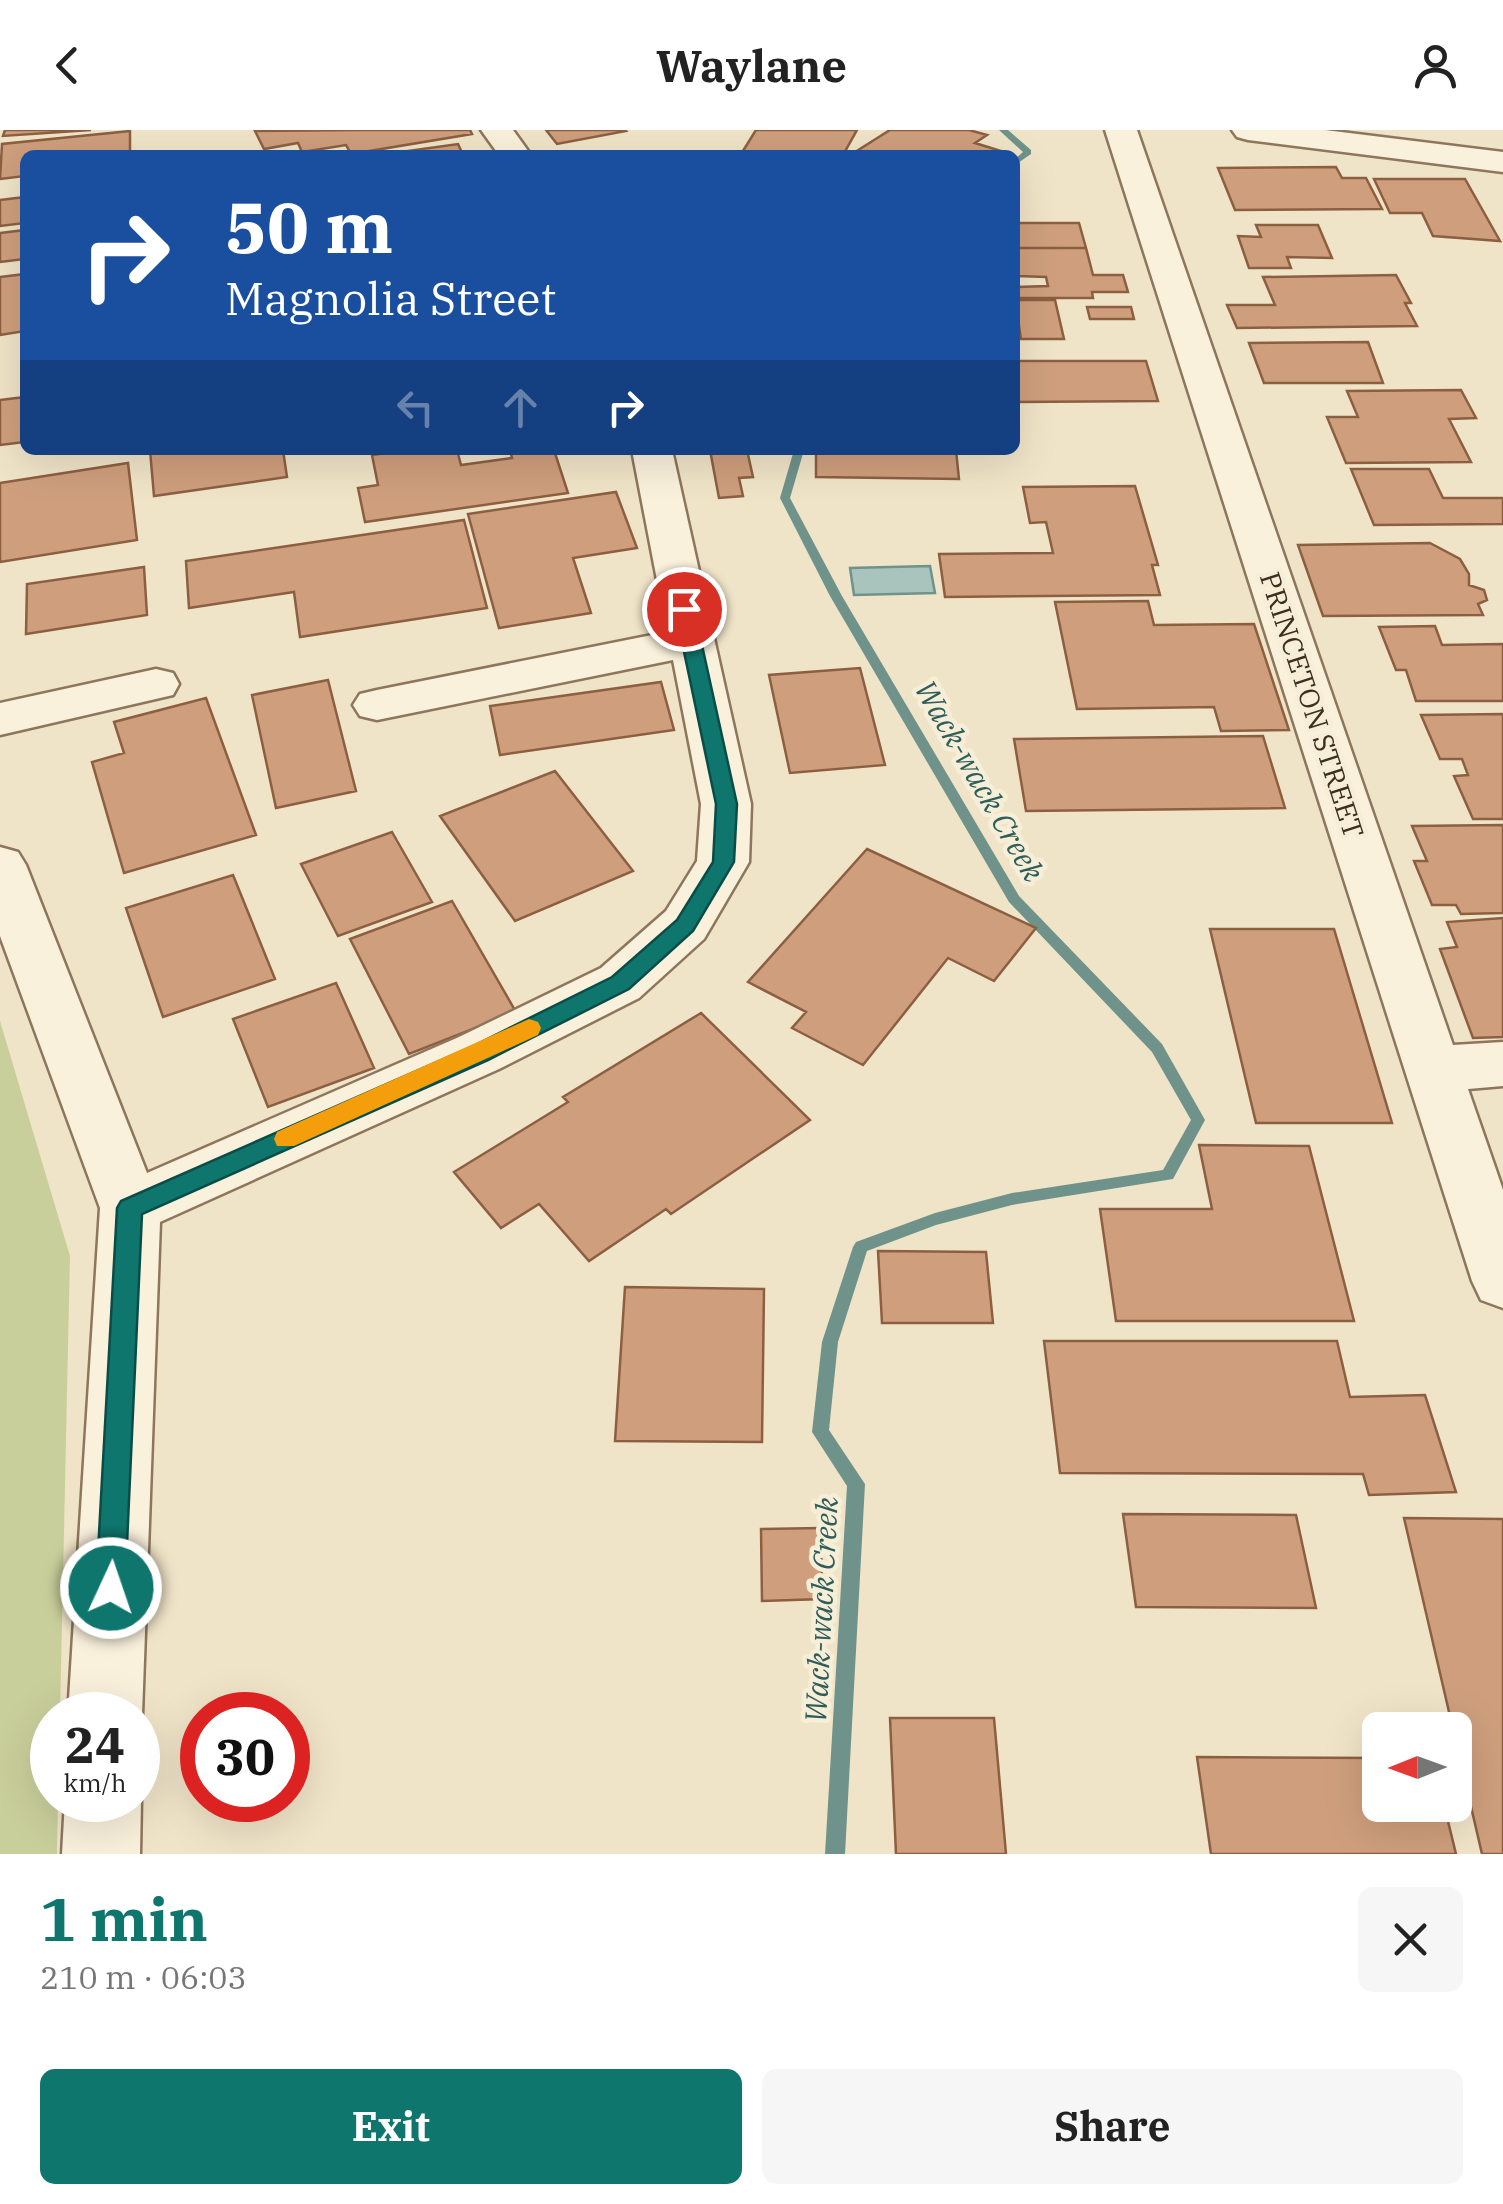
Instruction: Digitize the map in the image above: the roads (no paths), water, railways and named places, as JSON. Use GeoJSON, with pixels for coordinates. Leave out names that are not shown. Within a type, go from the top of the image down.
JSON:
{"type":"FeatureCollection","features":[{"type":"Feature","properties":{"kind":"street","name":"PRINCETON STREET"},"geometry":{"type":"LineString","coordinates":[[1121,130],[1503,1281]]}},
{"type":"Feature","properties":{"kind":"street"},"geometry":{"type":"LineString","coordinates":[[1248,130],[1503,162]]}},
{"type":"Feature","properties":{"kind":"street"},"geometry":{"type":"LineString","coordinates":[[130,1208],[479,1054],[620,983],[685,925],[723,862],[726,804],[653,455]]}},
{"type":"Feature","properties":{"kind":"street"},"geometry":{"type":"LineString","coordinates":[[376,705],[692,642]]}},
{"type":"Feature","properties":{"kind":"street"},"geometry":{"type":"LineString","coordinates":[[0,720],[156,684]]}},
{"type":"Feature","properties":{"kind":"street"},"geometry":{"type":"LineString","coordinates":[[0,865],[130,1208],[107,1692]]}},
{"type":"Feature","properties":{"kind":"street"},"geometry":{"type":"LineString","coordinates":[[1433,1069],[1503,1064]]}},
{"type":"Feature","properties":{"kind":"water"},"geometry":{"type":"Polygon","coordinates":[[[930,566],[935,593],[854,595],[850,568],[930,566]]]}},
{"type":"Feature","properties":{"kind":"waterway","name":"Wack-wack Creek"},"geometry":{"type":"LineString","coordinates":[[1003,130],[1028,152],[1020,159]]}},
{"type":"Feature","properties":{"kind":"waterway","name":"Wack-wack Creek"},"geometry":{"type":"LineString","coordinates":[[798,455],[785,498],[836,596],[1014,899],[1157,1048],[1198,1120],[1168,1175],[1012,1199],[935,1219],[861,1247],[830,1342],[820,1432],[856,1484],[835,1854]]}}]}
